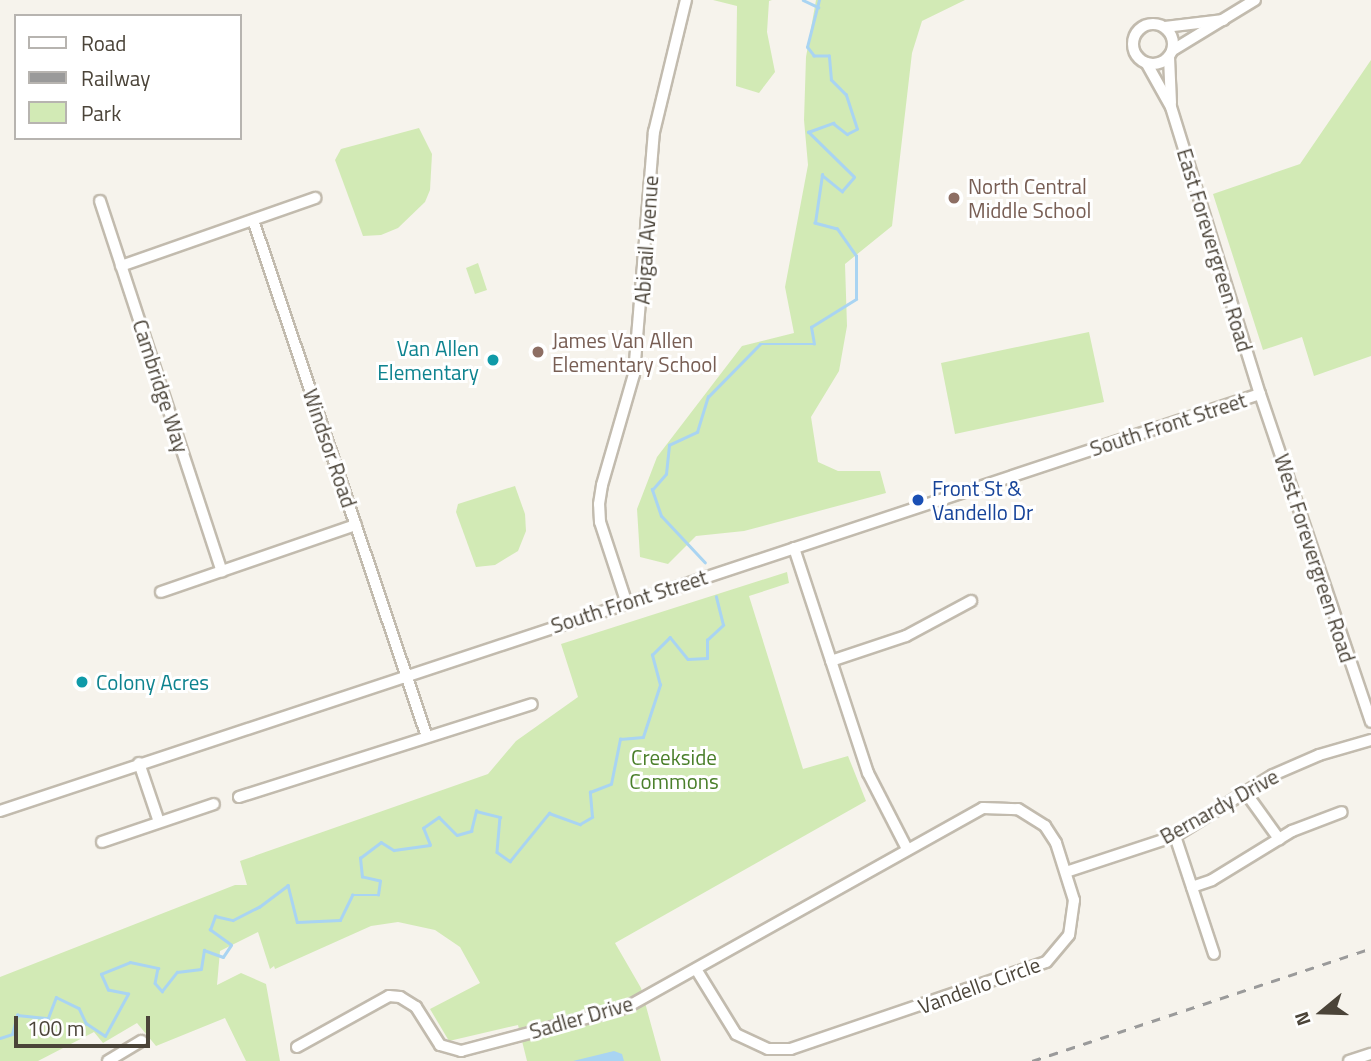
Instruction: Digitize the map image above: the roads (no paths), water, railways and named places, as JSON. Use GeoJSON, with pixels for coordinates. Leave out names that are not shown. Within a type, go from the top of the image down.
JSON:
{"type":"FeatureCollection","features":[{"type":"Feature","properties":{"kind":"street","name":"Abigail Avenue"},"geometry":{"type":"LineString","coordinates":[[626,601],[600,522],[599,504],[634,374],[654,132],[686,0]]}},
{"type":"Feature","properties":{"kind":"street"},"geometry":{"type":"LineString","coordinates":[[1224,20],[1165,27],[1150,24],[1136,33],[1134,50],[1147,64],[1159,64],[1255,0]]}},
{"type":"Feature","properties":{"kind":"street"},"geometry":{"type":"LineString","coordinates":[[1165,27],[1172,37],[1171,54]]}},
{"type":"Feature","properties":{"kind":"street","name":"East Forevergreen Road"},"geometry":{"type":"LineString","coordinates":[[1171,54],[1171,107]]}},
{"type":"Feature","properties":{"kind":"street","name":"East Forevergreen Road"},"geometry":{"type":"LineString","coordinates":[[1147,64],[1171,107],[1260,394]]}},
{"type":"Feature","properties":{"kind":"street"},"geometry":{"type":"LineString","coordinates":[[121,266],[315,198]]}},
{"type":"Feature","properties":{"kind":"street","name":"Cambridge Way"},"geometry":{"type":"LineString","coordinates":[[100,201],[222,571]]}},
{"type":"Feature","properties":{"kind":"street","name":"Windsor Road"},"geometry":{"type":"LineString","coordinates":[[253,220],[427,737]]}},
{"type":"Feature","properties":{"kind":"street","name":"South Front Street"},"geometry":{"type":"LineString","coordinates":[[0,811],[139,762],[1260,394]]}},
{"type":"Feature","properties":{"kind":"street","name":"West Forevergreen Road"},"geometry":{"type":"LineString","coordinates":[[1260,394],[1371,722]]}},
{"type":"Feature","properties":{"kind":"street"},"geometry":{"type":"LineString","coordinates":[[161,592],[356,526]]}},
{"type":"Feature","properties":{"kind":"street"},"geometry":{"type":"LineString","coordinates":[[794,548],[868,773],[907,849]]}},
{"type":"Feature","properties":{"kind":"street"},"geometry":{"type":"LineString","coordinates":[[831,661],[897,640],[971,601]]}},
{"type":"Feature","properties":{"kind":"street"},"geometry":{"type":"LineString","coordinates":[[239,797],[531,704]]}},
{"type":"Feature","properties":{"kind":"street","name":"Bernardy Drive"},"geometry":{"type":"LineString","coordinates":[[1066,872],[1175,836],[1273,775],[1319,755],[1371,740]]}},
{"type":"Feature","properties":{"kind":"street"},"geometry":{"type":"LineString","coordinates":[[139,762],[159,822]]}},
{"type":"Feature","properties":{"kind":"street"},"geometry":{"type":"LineString","coordinates":[[1246,793],[1279,839]]}},
{"type":"Feature","properties":{"kind":"street"},"geometry":{"type":"LineString","coordinates":[[102,842],[214,804]]}},
{"type":"Feature","properties":{"kind":"street","name":"Vandello Circle"},"geometry":{"type":"LineString","coordinates":[[696,969],[736,1034],[768,1049],[792,1049],[1046,962],[1063,946],[1073,923],[1074,900],[1056,844],[1045,826],[1028,813],[1006,807],[971,813],[907,849]]}},
{"type":"Feature","properties":{"kind":"street"},"geometry":{"type":"LineString","coordinates":[[1192,887],[1212,880],[1302,827],[1342,812]]}},
{"type":"Feature","properties":{"kind":"street"},"geometry":{"type":"LineString","coordinates":[[1175,836],[1214,954]]}},
{"type":"Feature","properties":{"kind":"street","name":"Sadler Drive"},"geometry":{"type":"LineString","coordinates":[[297,1047],[389,996],[400,997],[416,1007],[440,1045],[461,1051],[627,1007],[907,849]]}},
{"type":"Feature","properties":{"kind":"street"},"geometry":{"type":"LineString","coordinates":[[108,1061],[141,1041]]}},
{"type":"Feature","properties":{"kind":"street"},"geometry":{"type":"LineString","coordinates":[[1349,1061],[1371,1054]]}},
{"type":"Feature","properties":{"kind":"water"},"geometry":{"type":"Polygon","coordinates":[[[614,1051],[622,1054],[624,1061],[573,1061],[614,1051]]]}},
{"type":"Feature","properties":{"kind":"waterway"},"geometry":{"type":"LineString","coordinates":[[803,0],[818,7]]}},
{"type":"Feature","properties":{"kind":"waterway"},"geometry":{"type":"LineString","coordinates":[[705,563],[661,516],[652,490],[666,474],[669,445],[697,432],[708,397],[760,344],[814,344],[811,327],[856,299],[856,256],[837,229],[815,223],[822,175],[842,191],[854,177],[808,132],[833,123],[847,134],[857,129],[846,95],[831,80],[829,56],[814,56],[807,47],[819,0]]}},
{"type":"Feature","properties":{"kind":"waterway"},"geometry":{"type":"LineString","coordinates":[[0,1038],[12,1034],[17,1015],[48,1018],[56,997],[79,1008],[86,1023],[105,1036],[128,994],[108,990],[101,974],[130,962],[158,968],[155,983],[162,991],[177,972],[201,969],[204,950],[223,957],[231,945],[210,930],[215,916],[233,920],[259,907],[288,885],[297,922],[340,920],[352,895],[378,895],[380,881],[362,877],[360,858],[381,842],[394,850],[430,845],[423,828],[439,817],[457,835],[471,831],[476,811],[500,817],[497,852],[510,861],[549,813],[580,824],[592,817],[590,792],[611,784],[620,739],[643,737],[660,685],[652,655],[670,637],[688,659],[707,658],[707,640],[723,625],[716,597]]}},
{"type":"Feature","properties":{"kind":"railway"},"geometry":{"type":"LineString","coordinates":[[1032,1061],[1371,948]]}},
{"type":"Feature","properties":{"kind":"place","name":"North Central Middle School"},"geometry":{"type":"Point","coordinates":[954,198]}},
{"type":"Feature","properties":{"kind":"place","name":"James Van Allen Elementary School"},"geometry":{"type":"Point","coordinates":[538,352]}},
{"type":"Feature","properties":{"kind":"place","name":"Van Allen Elementary"},"geometry":{"type":"Point","coordinates":[493,360]}},
{"type":"Feature","properties":{"kind":"place","name":"Front St & Vandello Dr"},"geometry":{"type":"Point","coordinates":[918,500]}},
{"type":"Feature","properties":{"kind":"place","name":"Colony Acres"},"geometry":{"type":"Point","coordinates":[82,682]}},
{"type":"Feature","properties":{"kind":"park label","name":"Creekside Commons"},"geometry":{"type":"Point","coordinates":[674,769]}}]}
